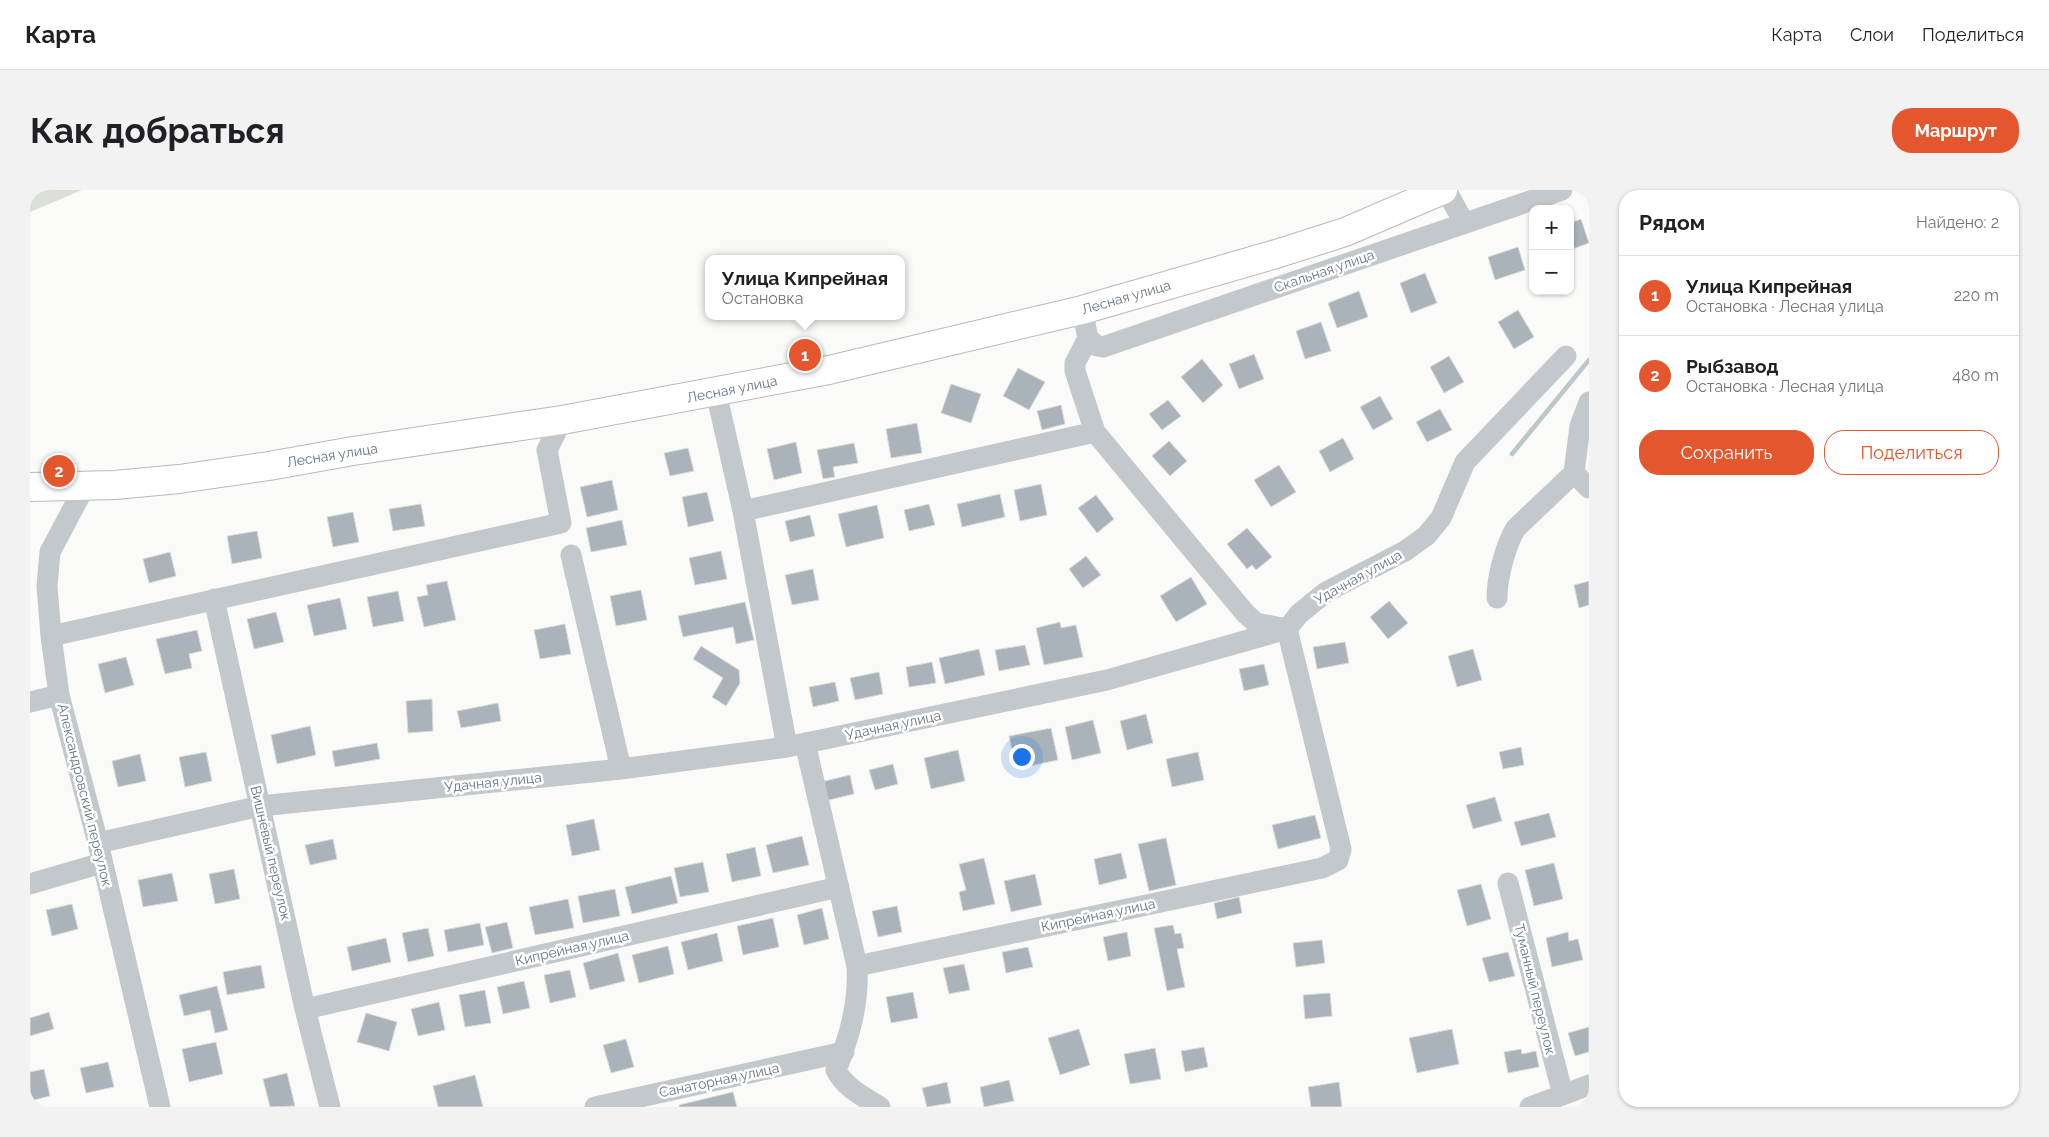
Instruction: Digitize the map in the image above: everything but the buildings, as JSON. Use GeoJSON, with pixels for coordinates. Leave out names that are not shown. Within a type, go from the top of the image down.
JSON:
{"type":"FeatureCollection","features":[{"type":"Feature","properties":{"kind":"main road","name":"Лесная улица"},"geometry":{"type":"LineString","coordinates":[[30,487],[85,486],[179,479],[562,420],[829,370],[1082,310],[1276,254],[1345,232],[1444,190]]}},
{"type":"Feature","properties":{"kind":"street"},"geometry":{"type":"LineString","coordinates":[[1444,190],[1464,223]]}},
{"type":"Feature","properties":{"kind":"street","name":"Скальная улица"},"geometry":{"type":"LineString","coordinates":[[1088,338],[1096,346],[1103,347],[1562,190]]}},
{"type":"Feature","properties":{"kind":"street"},"geometry":{"type":"LineString","coordinates":[[1082,310],[1088,338],[1075,362],[1075,371],[1095,432],[1245,613],[1256,623],[1287,629]]}},
{"type":"Feature","properties":{"kind":"street","name":"Удачная улица"},"geometry":{"type":"LineString","coordinates":[[30,884],[100,853],[260,806],[621,769],[796,745],[1107,680],[1287,629],[1299,614],[1326,592],[1405,551],[1426,536],[1441,518],[1465,462],[1566,356]]}},
{"type":"Feature","properties":{"kind":"street"},"geometry":{"type":"LineString","coordinates":[[716,392],[796,745],[840,887],[856,966],[858,984],[853,1024],[836,1070],[842,1081],[849,1088],[880,1107]]}},
{"type":"Feature","properties":{"kind":"street"},"geometry":{"type":"LineString","coordinates":[[1498,598],[1497,584],[1512,535],[1516,528],[1582,481],[1580,426],[1589,402]]}},
{"type":"Feature","properties":{"kind":"street"},"geometry":{"type":"LineString","coordinates":[[51,636],[561,522],[547,450],[562,420]]}},
{"type":"Feature","properties":{"kind":"street"},"geometry":{"type":"LineString","coordinates":[[743,511],[1095,432]]}},
{"type":"Feature","properties":{"kind":"street","name":"Александровский переулок"},"geometry":{"type":"LineString","coordinates":[[85,486],[50,552],[47,586],[51,636],[59,695],[100,853],[160,1107]]}},
{"type":"Feature","properties":{"kind":"street"},"geometry":{"type":"LineString","coordinates":[[571,555],[621,769]]}},
{"type":"Feature","properties":{"kind":"street","name":"Вишнёвый переулок"},"geometry":{"type":"LineString","coordinates":[[214,599],[305,1009],[330,1107]]}},
{"type":"Feature","properties":{"kind":"street","name":"Кипрейная улица"},"geometry":{"type":"LineString","coordinates":[[856,966],[1322,868],[1338,860],[1341,849],[1287,629]]}},
{"type":"Feature","properties":{"kind":"street"},"geometry":{"type":"LineString","coordinates":[[30,702],[59,695]]}},
{"type":"Feature","properties":{"kind":"street","name":"Туманный переулок"},"geometry":{"type":"LineString","coordinates":[[1508,883],[1563,1095]]}},
{"type":"Feature","properties":{"kind":"street","name":"Кипрейная улица"},"geometry":{"type":"LineString","coordinates":[[305,1009],[840,887]]}},
{"type":"Feature","properties":{"kind":"street","name":"Санаторная улица"},"geometry":{"type":"LineString","coordinates":[[595,1107],[844,1052]]}},
{"type":"Feature","properties":{"kind":"street"},"geometry":{"type":"LineString","coordinates":[[1530,1107],[1589,1085]]}},
{"type":"Feature","properties":{"kind":"shaded area"},"geometry":{"type":"Polygon","coordinates":[[[30,190],[82,190],[30,212],[30,190]]]}},
{"type":"Feature","properties":{"kind":"waterway"},"geometry":{"type":"LineString","coordinates":[[1512,454],[1589,360]]}},
{"type":"Feature","properties":{"kind":"place","name":"Улица Кипрейная"},"geometry":{"type":"Point","coordinates":[805,355]}},
{"type":"Feature","properties":{"kind":"place","name":"Рыбзавод"},"geometry":{"type":"Point","coordinates":[59,471]}}]}
